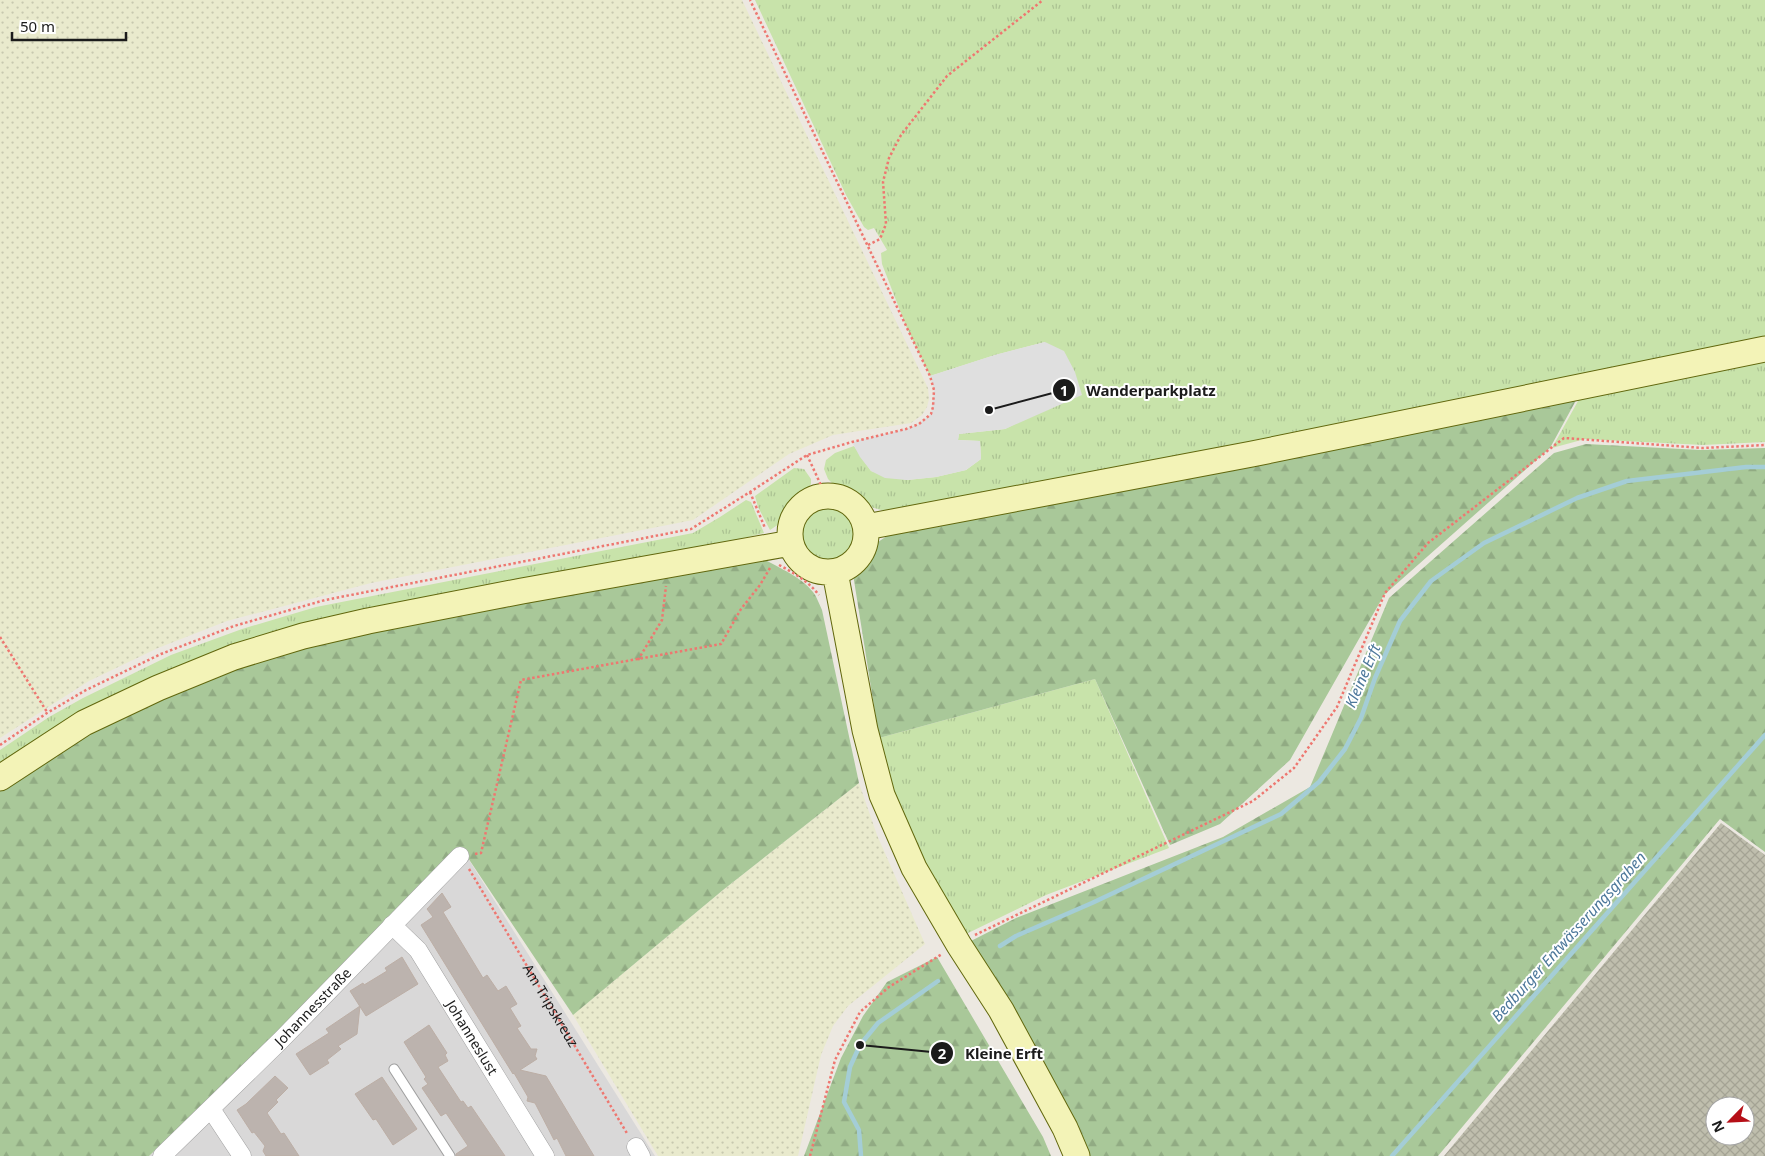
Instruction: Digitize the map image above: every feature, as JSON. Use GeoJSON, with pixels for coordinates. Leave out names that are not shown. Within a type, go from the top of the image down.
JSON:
{"type":"FeatureCollection","features":[{"type":"Feature","properties":{"kind":"main road"},"geometry":{"type":"LineString","coordinates":[[866,527],[1243,456],[1765,349]]}},
{"type":"Feature","properties":{"kind":"main road"},"geometry":{"type":"LineString","coordinates":[[826,496],[841,498],[853,506],[862,517],[866,527],[865,544],[857,560],[844,569],[835,572],[825,573],[805,565],[796,555],[791,543],[790,529],[794,517],[804,505],[815,498],[826,496]]}},
{"type":"Feature","properties":{"kind":"main road"},"geometry":{"type":"LineString","coordinates":[[0,778],[84,723],[158,688],[234,657],[303,636],[368,621],[522,591],[791,543]]}},
{"type":"Feature","properties":{"kind":"main road"},"geometry":{"type":"LineString","coordinates":[[835,572],[865,730],[882,795],[952,948],[1001,1010],[1065,1128],[1077,1156]]}},
{"type":"Feature","properties":{"kind":"street","name":"Johannesstraße"},"geometry":{"type":"LineString","coordinates":[[162,1156],[280,1041],[460,856]]}},
{"type":"Feature","properties":{"kind":"street","name":"Johanneslust"},"geometry":{"type":"LineString","coordinates":[[392,925],[418,950],[545,1156]]}},
{"type":"Feature","properties":{"kind":"street"},"geometry":{"type":"LineString","coordinates":[[211,1109],[242,1156]]}},
{"type":"Feature","properties":{"kind":"lane"},"geometry":{"type":"LineString","coordinates":[[394,1069],[450,1156]]}},
{"type":"Feature","properties":{"kind":"path"},"geometry":{"type":"LineString","coordinates":[[750,0],[930,376],[934,390],[933,407],[931,414],[926,419],[906,429],[856,440],[807,455],[750,492]]}},
{"type":"Feature","properties":{"kind":"path"},"geometry":{"type":"LineString","coordinates":[[868,245],[880,239],[886,224],[883,182],[889,158],[901,135],[947,76],[1043,0]]}},
{"type":"Feature","properties":{"kind":"path"},"geometry":{"type":"LineString","coordinates":[[810,1156],[835,1060],[860,1012],[889,987],[980,932],[1253,801],[1294,768],[1337,707],[1385,593],[1428,543],[1564,438],[1703,448],[1765,445]]}},
{"type":"Feature","properties":{"kind":"path"},"geometry":{"type":"LineString","coordinates":[[807,455],[826,496]]}},
{"type":"Feature","properties":{"kind":"path"},"geometry":{"type":"LineString","coordinates":[[460,856],[481,853],[522,680],[721,644],[741,609],[760,585],[773,562]]}},
{"type":"Feature","properties":{"kind":"path"},"geometry":{"type":"LineString","coordinates":[[638,660],[662,620],[666,578]]}},
{"type":"Feature","properties":{"kind":"path"},"geometry":{"type":"LineString","coordinates":[[0,637],[47,713]]}},
{"type":"Feature","properties":{"kind":"path","name":"Am Tripskreuz"},"geometry":{"type":"LineString","coordinates":[[460,856],[638,1151]]}},
{"type":"Feature","properties":{"kind":"shaded area"},"geometry":{"type":"Polygon","coordinates":[[[1045,342],[1064,351],[1075,372],[1082,395],[1005,429],[959,434],[958,440],[980,441],[981,459],[966,470],[936,477],[907,480],[885,478],[871,471],[860,457],[852,442],[906,429],[919,424],[931,414],[934,390],[930,376],[995,355],[1045,342]]]}},
{"type":"Feature","properties":{"kind":"shaded area"},"geometry":{"type":"Polygon","coordinates":[[[1721,823],[1765,855],[1765,1156],[1444,1156],[1721,823]]]}},
{"type":"Feature","properties":{"kind":"shaded area"},"geometry":{"type":"Polygon","coordinates":[[[464,852],[655,1156],[149,1156],[196,1110],[464,852]]]}},
{"type":"Feature","properties":{"kind":"green space"},"geometry":{"type":"Polygon","coordinates":[[[0,0],[742,0],[928,388],[929,399],[927,407],[922,415],[911,423],[833,435],[789,454],[693,520],[371,583],[227,621],[158,648],[89,681],[0,738],[0,0]]]}},
{"type":"Feature","properties":{"kind":"green space"},"geometry":{"type":"Polygon","coordinates":[[[755,0],[1765,0],[1765,339],[1626,371],[895,510],[881,510],[867,506],[850,493],[835,486],[828,479],[824,469],[826,460],[835,453],[854,446],[871,471],[907,480],[936,477],[966,470],[981,459],[980,441],[958,440],[959,434],[1005,429],[1023,420],[1045,342],[995,355],[930,376],[906,326],[882,264],[881,253],[887,250],[874,228],[868,230],[864,227],[846,195],[755,0]]]}},
{"type":"Feature","properties":{"kind":"green space"},"geometry":{"type":"Polygon","coordinates":[[[1765,356],[1765,442],[1703,445],[1585,439],[1552,448],[1583,392],[1765,356]]]}},
{"type":"Feature","properties":{"kind":"green space"},"geometry":{"type":"Polygon","coordinates":[[[1580,393],[1550,448],[1384,595],[1290,760],[1220,824],[1170,845],[1095,679],[879,738],[853,574],[875,544],[887,536],[961,518],[1580,393]]]}},
{"type":"Feature","properties":{"kind":"green space"},"geometry":{"type":"Polygon","coordinates":[[[1586,444],[1701,450],[1765,448],[1765,852],[1720,819],[1438,1156],[1090,1156],[1076,1123],[969,942],[1016,918],[1223,837],[1310,787],[1389,598],[1554,453],[1586,444]]]}},
{"type":"Feature","properties":{"kind":"green space"},"geometry":{"type":"Polygon","coordinates":[[[794,468],[804,469],[811,479],[811,484],[789,509],[787,516],[770,530],[758,507],[755,496],[794,468]]]}},
{"type":"Feature","properties":{"kind":"green space"},"geometry":{"type":"Polygon","coordinates":[[[746,500],[751,502],[764,533],[700,549],[0,769],[0,750],[49,717],[83,698],[171,655],[242,629],[316,607],[693,533],[746,500]]]}},
{"type":"Feature","properties":{"kind":"green space"},"geometry":{"type":"Polygon","coordinates":[[[828,500],[840,503],[851,510],[858,521],[861,533],[858,545],[851,556],[840,563],[828,566],[816,563],[805,556],[798,545],[795,533],[798,521],[805,510],[816,503],[828,500]]]}},
{"type":"Feature","properties":{"kind":"green space"},"geometry":{"type":"Polygon","coordinates":[[[762,558],[808,586],[822,610],[859,783],[723,890],[573,1015],[462,849],[326,988],[149,1156],[0,1156],[0,789],[97,727],[163,695],[303,645],[762,558]]]}},
{"type":"Feature","properties":{"kind":"green space"},"geometry":{"type":"Polygon","coordinates":[[[1095,679],[1169,848],[1046,895],[964,935],[923,866],[891,793],[879,738],[1095,679]]]}},
{"type":"Feature","properties":{"kind":"green space"},"geometry":{"type":"Polygon","coordinates":[[[859,783],[877,835],[925,944],[848,1006],[833,1026],[821,1055],[798,1156],[658,1156],[573,1015],[723,890],[859,783]]]}},
{"type":"Feature","properties":{"kind":"green space"},"geometry":{"type":"Polygon","coordinates":[[[937,957],[1043,1137],[1051,1156],[804,1156],[841,1058],[863,1016],[887,982],[937,957]]]}},
{"type":"Feature","properties":{"kind":"building"},"geometry":{"type":"Polygon","coordinates":[[[442,893],[451,907],[443,912],[483,978],[487,975],[498,991],[506,986],[517,1004],[510,1008],[521,1026],[517,1028],[531,1049],[537,1049],[535,1056],[537,1059],[520,1070],[546,1076],[594,1156],[566,1156],[557,1138],[554,1140],[535,1103],[527,1101],[528,1097],[514,1073],[421,925],[433,917],[427,909],[442,893]]]}},
{"type":"Feature","properties":{"kind":"building"},"geometry":{"type":"Polygon","coordinates":[[[402,957],[418,984],[366,1016],[350,991],[387,971],[385,968],[402,957]]]}},
{"type":"Feature","properties":{"kind":"building"},"geometry":{"type":"Polygon","coordinates":[[[360,1006],[357,1034],[338,1046],[341,1049],[327,1060],[329,1063],[310,1075],[296,1054],[329,1033],[326,1029],[360,1006]]]}},
{"type":"Feature","properties":{"kind":"building"},"geometry":{"type":"Polygon","coordinates":[[[429,1025],[447,1053],[445,1055],[448,1061],[438,1067],[461,1102],[463,1101],[468,1108],[471,1106],[505,1156],[456,1156],[456,1154],[468,1146],[446,1113],[441,1116],[422,1088],[428,1084],[424,1079],[426,1077],[404,1042],[429,1025]]]}},
{"type":"Feature","properties":{"kind":"building"},"geometry":{"type":"Polygon","coordinates":[[[275,1076],[288,1088],[267,1113],[281,1134],[284,1133],[299,1156],[266,1156],[263,1151],[265,1146],[254,1132],[252,1133],[237,1110],[246,1104],[275,1076]]]}},
{"type":"Feature","properties":{"kind":"building"},"geometry":{"type":"Polygon","coordinates":[[[382,1077],[417,1129],[393,1145],[376,1119],[373,1120],[355,1094],[382,1077]]]}},
{"type":"Feature","properties":{"kind":"waterway","name":"Kleine Erft"},"geometry":{"type":"LineString","coordinates":[[1000,946],[1016,936],[1092,903],[1281,814],[1319,782],[1345,749],[1361,718],[1375,678],[1400,621],[1431,581],[1484,543],[1577,498],[1627,481],[1746,467],[1765,467]]}},
{"type":"Feature","properties":{"kind":"waterway","name":"Bedburger Entwässerungsgraben"},"geometry":{"type":"LineString","coordinates":[[1392,1156],[1765,735]]}},
{"type":"Feature","properties":{"kind":"waterway","name":"Kleine Erft"},"geometry":{"type":"LineString","coordinates":[[861,1156],[859,1130],[844,1102],[850,1067],[860,1045],[878,1023],[938,981]]}},
{"type":"Feature","properties":{"kind":"place","name":"Wanderparkplatz"},"geometry":{"type":"Point","coordinates":[989,410]}},
{"type":"Feature","properties":{"kind":"place","name":"Kleine Erft"},"geometry":{"type":"Point","coordinates":[860,1045]}}]}
